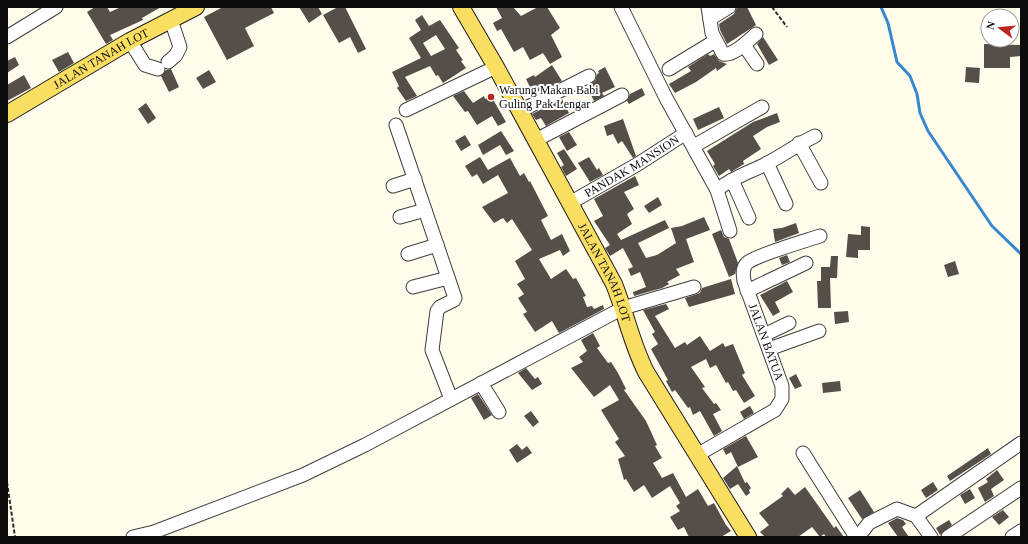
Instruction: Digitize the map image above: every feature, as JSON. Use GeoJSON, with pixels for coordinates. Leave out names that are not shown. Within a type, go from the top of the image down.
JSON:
{"type":"FeatureCollection","features":[{"type":"Feature","properties":{"kind":"main road","name":"JALAN TANAH LOT"},"geometry":{"type":"LineString","coordinates":[[7,114],[130,41],[196,7]]}},
{"type":"Feature","properties":{"kind":"main road","name":"JALAN TANAH LOT"},"geometry":{"type":"LineString","coordinates":[[461,7],[496,67],[614,284],[623,308],[629,334],[637,354],[748,537]]}},
{"type":"Feature","properties":{"kind":"street"},"geometry":{"type":"LineString","coordinates":[[7,37],[56,7]]}},
{"type":"Feature","properties":{"kind":"street"},"geometry":{"type":"LineString","coordinates":[[621,7],[666,98],[686,133]]}},
{"type":"Feature","properties":{"kind":"street"},"geometry":{"type":"LineString","coordinates":[[729,7],[709,13],[715,41],[722,53],[724,54],[744,45],[756,34]]}},
{"type":"Feature","properties":{"kind":"street"},"geometry":{"type":"LineString","coordinates":[[130,41],[145,65],[163,66],[176,55],[180,47],[171,20]]}},
{"type":"Feature","properties":{"kind":"street"},"geometry":{"type":"LineString","coordinates":[[669,69],[715,41]]}},
{"type":"Feature","properties":{"kind":"street"},"geometry":{"type":"LineString","coordinates":[[744,45],[757,64]]}},
{"type":"Feature","properties":{"kind":"street"},"geometry":{"type":"LineString","coordinates":[[406,110],[496,67]]}},
{"type":"Feature","properties":{"kind":"street"},"geometry":{"type":"LineString","coordinates":[[520,111],[589,76]]}},
{"type":"Feature","properties":{"kind":"street"},"geometry":{"type":"LineString","coordinates":[[536,140],[622,95]]}},
{"type":"Feature","properties":{"kind":"street"},"geometry":{"type":"LineString","coordinates":[[694,146],[762,107]]}},
{"type":"Feature","properties":{"kind":"street"},"geometry":{"type":"LineString","coordinates":[[396,125],[455,299],[440,307],[437,311],[432,346],[436,361],[451,399]]}},
{"type":"Feature","properties":{"kind":"street","name":"PANDAK MANSION"},"geometry":{"type":"LineString","coordinates":[[570,203],[638,164],[686,133],[717,190],[730,231]]}},
{"type":"Feature","properties":{"kind":"street"},"geometry":{"type":"LineString","coordinates":[[717,190],[732,180],[767,163],[799,143],[815,136]]}},
{"type":"Feature","properties":{"kind":"street"},"geometry":{"type":"LineString","coordinates":[[799,143],[821,183]]}},
{"type":"Feature","properties":{"kind":"street"},"geometry":{"type":"LineString","coordinates":[[767,163],[786,204]]}},
{"type":"Feature","properties":{"kind":"street"},"geometry":{"type":"LineString","coordinates":[[393,186],[415,179]]}},
{"type":"Feature","properties":{"kind":"street"},"geometry":{"type":"LineString","coordinates":[[732,180],[749,218]]}},
{"type":"Feature","properties":{"kind":"street"},"geometry":{"type":"LineString","coordinates":[[400,217],[425,210]]}},
{"type":"Feature","properties":{"kind":"street","name":"JALAN BATUA"},"geometry":{"type":"LineString","coordinates":[[697,455],[774,410],[780,404],[783,393],[769,349],[747,291],[743,269],[746,264],[760,257],[820,236]]}},
{"type":"Feature","properties":{"kind":"street"},"geometry":{"type":"LineString","coordinates":[[408,254],[437,245]]}},
{"type":"Feature","properties":{"kind":"street"},"geometry":{"type":"LineString","coordinates":[[747,291],[806,264]]}},
{"type":"Feature","properties":{"kind":"street"},"geometry":{"type":"LineString","coordinates":[[414,287],[448,278]]}},
{"type":"Feature","properties":{"kind":"street"},"geometry":{"type":"LineString","coordinates":[[133,537],[154,532],[303,475],[365,445],[623,308],[694,287]]}},
{"type":"Feature","properties":{"kind":"street"},"geometry":{"type":"LineString","coordinates":[[764,335],[790,324]]}},
{"type":"Feature","properties":{"kind":"street"},"geometry":{"type":"LineString","coordinates":[[769,349],[820,331]]}},
{"type":"Feature","properties":{"kind":"street"},"geometry":{"type":"LineString","coordinates":[[481,383],[499,412]]}},
{"type":"Feature","properties":{"kind":"street"},"geometry":{"type":"LineString","coordinates":[[916,516],[1021,443]]}},
{"type":"Feature","properties":{"kind":"street"},"geometry":{"type":"LineString","coordinates":[[803,453],[857,537],[869,523],[893,510],[904,510],[916,516],[932,537]]}},
{"type":"Feature","properties":{"kind":"street"},"geometry":{"type":"LineString","coordinates":[[948,537],[1021,488]]}},
{"type":"Feature","properties":{"kind":"street"},"geometry":{"type":"LineString","coordinates":[[1012,537],[1021,531]]}},
{"type":"Feature","properties":{"kind":"path"},"geometry":{"type":"LineString","coordinates":[[772,7],[787,27]]}},
{"type":"Feature","properties":{"kind":"path"},"geometry":{"type":"LineString","coordinates":[[7,482],[15,537]]}},
{"type":"Feature","properties":{"kind":"building"},"geometry":{"type":"Polygon","coordinates":[[[95,7],[107,7],[110,12],[121,7],[161,7],[142,18],[143,20],[110,35],[113,40],[106,44],[87,12],[95,7]]]}},
{"type":"Feature","properties":{"kind":"building"},"geometry":{"type":"Polygon","coordinates":[[[223,7],[271,7],[274,13],[245,28],[254,46],[227,60],[204,17],[223,7]]]}},
{"type":"Feature","properties":{"kind":"building"},"geometry":{"type":"Polygon","coordinates":[[[299,7],[318,7],[322,14],[309,23],[299,7]]]}},
{"type":"Feature","properties":{"kind":"building"},"geometry":{"type":"Polygon","coordinates":[[[338,7],[345,7],[366,49],[358,53],[350,37],[339,43],[323,15],[338,7]]]}},
{"type":"Feature","properties":{"kind":"building"},"geometry":{"type":"Polygon","coordinates":[[[496,7],[513,7],[521,16],[538,7],[547,7],[560,28],[551,35],[562,57],[550,64],[543,53],[530,60],[523,47],[514,52],[501,29],[497,31],[493,23],[502,18],[496,7]]]}},
{"type":"Feature","properties":{"kind":"building"},"geometry":{"type":"Polygon","coordinates":[[[737,7],[747,7],[756,25],[727,44],[720,30],[719,24],[734,14],[737,7]]]}},
{"type":"Feature","properties":{"kind":"building"},"geometry":{"type":"Polygon","coordinates":[[[422,15],[429,26],[440,20],[459,48],[456,50],[463,60],[461,61],[466,68],[443,83],[438,75],[436,76],[430,66],[405,77],[417,96],[406,101],[397,88],[399,86],[392,72],[421,58],[409,38],[421,30],[415,20],[422,15]],[[436,35],[423,43],[431,56],[445,49],[436,35]]]}},
{"type":"Feature","properties":{"kind":"building"},"geometry":{"type":"Polygon","coordinates":[[[763,37],[778,60],[769,65],[757,44],[763,37]]]}},
{"type":"Feature","properties":{"kind":"building"},"geometry":{"type":"Polygon","coordinates":[[[1021,45],[1021,56],[1010,57],[1010,68],[984,68],[984,48],[1020,48],[1021,45]]]}},
{"type":"Feature","properties":{"kind":"building"},"geometry":{"type":"Polygon","coordinates":[[[68,52],[74,63],[59,72],[52,60],[68,52]]]}},
{"type":"Feature","properties":{"kind":"building"},"geometry":{"type":"Polygon","coordinates":[[[708,54],[710,56],[714,54],[719,61],[727,64],[717,71],[716,68],[696,82],[675,93],[669,84],[691,71],[688,67],[708,54]]]}},
{"type":"Feature","properties":{"kind":"building"},"geometry":{"type":"Polygon","coordinates":[[[15,57],[19,65],[7,73],[7,61],[15,57]]]}},
{"type":"Feature","properties":{"kind":"building"},"geometry":{"type":"Polygon","coordinates":[[[552,65],[562,81],[539,92],[535,85],[530,87],[526,79],[534,75],[535,77],[552,65]]]}},
{"type":"Feature","properties":{"kind":"building"},"geometry":{"type":"Polygon","coordinates":[[[605,67],[615,87],[602,93],[604,96],[594,101],[589,91],[587,92],[585,87],[595,81],[597,74],[599,73],[598,71],[605,67]]]}},
{"type":"Feature","properties":{"kind":"building"},"geometry":{"type":"Polygon","coordinates":[[[966,67],[980,68],[979,83],[965,82],[966,67]]]}},
{"type":"Feature","properties":{"kind":"building"},"geometry":{"type":"Polygon","coordinates":[[[171,69],[179,87],[169,92],[161,76],[166,70],[171,69]]]}},
{"type":"Feature","properties":{"kind":"building"},"geometry":{"type":"Polygon","coordinates":[[[209,70],[216,82],[203,89],[196,78],[209,70]]]}},
{"type":"Feature","properties":{"kind":"building"},"geometry":{"type":"Polygon","coordinates":[[[24,75],[31,88],[7,101],[7,85],[24,75]]]}},
{"type":"Feature","properties":{"kind":"building"},"geometry":{"type":"Polygon","coordinates":[[[642,88],[645,95],[629,104],[627,101],[630,94],[642,88]]]}},
{"type":"Feature","properties":{"kind":"building"},"geometry":{"type":"Polygon","coordinates":[[[464,91],[473,103],[484,96],[485,99],[491,96],[506,122],[498,126],[492,116],[477,125],[468,111],[465,112],[453,96],[464,91]]]}},
{"type":"Feature","properties":{"kind":"building"},"geometry":{"type":"Polygon","coordinates":[[[562,99],[569,113],[546,126],[541,118],[536,120],[532,114],[562,99]]]}},
{"type":"Feature","properties":{"kind":"building"},"geometry":{"type":"Polygon","coordinates":[[[146,103],[156,118],[148,124],[138,109],[146,103]]]}},
{"type":"Feature","properties":{"kind":"building"},"geometry":{"type":"Polygon","coordinates":[[[719,107],[724,118],[698,130],[693,119],[719,107]]]}},
{"type":"Feature","properties":{"kind":"building"},"geometry":{"type":"Polygon","coordinates":[[[777,113],[780,122],[767,127],[753,136],[761,149],[743,161],[744,164],[731,172],[729,169],[719,176],[713,166],[715,164],[707,151],[753,122],[777,113]]]}},
{"type":"Feature","properties":{"kind":"building"},"geometry":{"type":"Polygon","coordinates":[[[623,119],[636,156],[633,158],[622,141],[618,144],[613,134],[607,136],[604,126],[623,119]]]}},
{"type":"Feature","properties":{"kind":"building"},"geometry":{"type":"Polygon","coordinates":[[[501,131],[514,151],[506,155],[500,145],[483,155],[478,145],[501,131]]]}},
{"type":"Feature","properties":{"kind":"building"},"geometry":{"type":"Polygon","coordinates":[[[569,132],[577,145],[567,151],[559,137],[569,132]]]}},
{"type":"Feature","properties":{"kind":"building"},"geometry":{"type":"Polygon","coordinates":[[[465,135],[471,145],[461,151],[455,141],[465,135]]]}},
{"type":"Feature","properties":{"kind":"building"},"geometry":{"type":"Polygon","coordinates":[[[564,149],[577,169],[566,176],[561,167],[564,165],[557,153],[564,149]]]}},
{"type":"Feature","properties":{"kind":"building"},"geometry":{"type":"Polygon","coordinates":[[[480,157],[488,170],[510,158],[520,176],[524,173],[529,182],[530,181],[548,216],[541,220],[551,240],[562,234],[570,251],[563,256],[560,250],[539,259],[551,279],[566,269],[573,279],[576,278],[586,296],[583,297],[587,307],[592,306],[594,309],[603,305],[604,309],[559,333],[552,321],[535,332],[523,314],[527,312],[518,298],[524,294],[517,284],[525,279],[515,261],[532,250],[512,219],[507,223],[503,218],[494,223],[482,207],[508,193],[498,175],[483,184],[477,174],[472,177],[465,166],[480,157]]]}},
{"type":"Feature","properties":{"kind":"building"},"geometry":{"type":"Polygon","coordinates":[[[589,157],[597,170],[599,168],[603,175],[590,182],[578,163],[589,157]]]}},
{"type":"Feature","properties":{"kind":"building"},"geometry":{"type":"Polygon","coordinates":[[[635,176],[639,185],[624,192],[634,209],[627,214],[632,224],[617,234],[621,240],[665,220],[669,228],[638,243],[646,258],[657,255],[676,243],[671,228],[682,226],[704,217],[710,230],[686,239],[694,262],[676,269],[680,275],[667,282],[669,284],[662,288],[634,296],[633,292],[646,287],[640,272],[631,276],[628,269],[633,267],[623,248],[610,256],[605,248],[610,245],[594,221],[603,216],[594,199],[635,176]]]}},
{"type":"Feature","properties":{"kind":"building"},"geometry":{"type":"Polygon","coordinates":[[[658,197],[662,205],[649,213],[644,206],[658,197]]]}},
{"type":"Feature","properties":{"kind":"building"},"geometry":{"type":"Polygon","coordinates":[[[796,223],[799,233],[775,242],[773,229],[782,228],[796,223]]]}},
{"type":"Feature","properties":{"kind":"building"},"geometry":{"type":"Polygon","coordinates":[[[861,226],[870,227],[870,250],[858,250],[858,258],[846,257],[848,234],[861,235],[861,226]]]}},
{"type":"Feature","properties":{"kind":"building"},"geometry":{"type":"Polygon","coordinates":[[[721,230],[724,237],[729,239],[738,263],[735,274],[729,277],[712,234],[721,230]]]}},
{"type":"Feature","properties":{"kind":"building"},"geometry":{"type":"Polygon","coordinates":[[[787,255],[790,262],[782,265],[779,258],[787,255]]]}},
{"type":"Feature","properties":{"kind":"building"},"geometry":{"type":"Polygon","coordinates":[[[831,256],[838,256],[837,278],[830,278],[831,308],[818,308],[817,281],[821,281],[821,267],[830,267],[831,256]]]}},
{"type":"Feature","properties":{"kind":"building"},"geometry":{"type":"Polygon","coordinates":[[[955,261],[959,274],[948,277],[944,265],[955,261]]]}},
{"type":"Feature","properties":{"kind":"building"},"geometry":{"type":"Polygon","coordinates":[[[731,279],[735,294],[689,307],[685,298],[700,293],[702,288],[731,279]]]}},
{"type":"Feature","properties":{"kind":"building"},"geometry":{"type":"Polygon","coordinates":[[[787,281],[793,292],[775,302],[780,312],[773,316],[760,295],[787,281]]]}},
{"type":"Feature","properties":{"kind":"building"},"geometry":{"type":"Polygon","coordinates":[[[666,304],[669,309],[655,316],[675,348],[685,342],[687,345],[700,336],[710,351],[723,343],[725,347],[733,344],[745,373],[742,375],[755,396],[744,403],[736,390],[733,391],[728,382],[726,383],[716,365],[710,368],[706,359],[691,367],[705,387],[702,388],[714,404],[716,403],[721,410],[713,414],[722,431],[714,436],[700,411],[693,415],[690,407],[688,408],[675,390],[672,392],[666,381],[668,380],[651,349],[658,344],[652,334],[655,332],[643,310],[666,304]]]}},
{"type":"Feature","properties":{"kind":"building"},"geometry":{"type":"Polygon","coordinates":[[[848,311],[849,322],[835,324],[834,312],[848,311]]]}},
{"type":"Feature","properties":{"kind":"building"},"geometry":{"type":"Polygon","coordinates":[[[593,333],[600,346],[597,348],[608,363],[611,362],[626,389],[624,390],[646,421],[657,445],[655,446],[662,458],[653,463],[662,478],[673,473],[686,497],[698,489],[708,506],[714,503],[731,531],[721,537],[689,537],[684,527],[678,530],[670,517],[680,511],[676,506],[680,503],[670,486],[652,498],[644,485],[634,492],[626,479],[624,480],[618,459],[625,456],[615,442],[619,439],[601,410],[619,400],[610,385],[594,397],[571,368],[583,362],[579,357],[587,351],[581,340],[593,333]]]}},
{"type":"Feature","properties":{"kind":"building"},"geometry":{"type":"Polygon","coordinates":[[[526,368],[535,379],[538,377],[542,384],[532,390],[518,373],[526,368]]]}},
{"type":"Feature","properties":{"kind":"building"},"geometry":{"type":"Polygon","coordinates":[[[796,374],[802,386],[795,389],[789,378],[796,374]]]}},
{"type":"Feature","properties":{"kind":"building"},"geometry":{"type":"Polygon","coordinates":[[[840,381],[841,391],[823,393],[822,383],[840,381]]]}},
{"type":"Feature","properties":{"kind":"building"},"geometry":{"type":"Polygon","coordinates":[[[478,394],[492,415],[484,420],[471,398],[478,394]]]}},
{"type":"Feature","properties":{"kind":"building"},"geometry":{"type":"Polygon","coordinates":[[[750,406],[754,413],[744,419],[740,412],[750,406]]]}},
{"type":"Feature","properties":{"kind":"building"},"geometry":{"type":"Polygon","coordinates":[[[531,411],[539,422],[533,427],[524,416],[531,411]]]}},
{"type":"Feature","properties":{"kind":"building"},"geometry":{"type":"Polygon","coordinates":[[[746,436],[758,457],[738,467],[731,452],[726,455],[723,449],[746,436]]]}},
{"type":"Feature","properties":{"kind":"building"},"geometry":{"type":"Polygon","coordinates":[[[517,444],[522,450],[527,446],[532,453],[517,463],[509,450],[517,444]]]}},
{"type":"Feature","properties":{"kind":"building"},"geometry":{"type":"Polygon","coordinates":[[[988,448],[991,454],[950,481],[947,476],[988,448]]]}},
{"type":"Feature","properties":{"kind":"building"},"geometry":{"type":"Polygon","coordinates":[[[737,466],[745,483],[747,482],[751,488],[749,490],[750,493],[746,496],[738,484],[730,489],[723,478],[737,466]]]}},
{"type":"Feature","properties":{"kind":"building"},"geometry":{"type":"Polygon","coordinates":[[[997,470],[1004,480],[991,489],[994,496],[985,502],[978,488],[988,482],[986,479],[997,470]]]}},
{"type":"Feature","properties":{"kind":"building"},"geometry":{"type":"Polygon","coordinates":[[[933,482],[938,490],[926,498],[921,490],[933,482]]]}},
{"type":"Feature","properties":{"kind":"building"},"geometry":{"type":"Polygon","coordinates":[[[788,487],[795,495],[805,487],[834,528],[836,526],[844,537],[826,537],[824,534],[820,537],[812,527],[798,537],[765,537],[760,532],[769,525],[759,513],[783,496],[781,494],[788,487]]]}},
{"type":"Feature","properties":{"kind":"building"},"geometry":{"type":"Polygon","coordinates":[[[970,489],[975,498],[965,504],[960,495],[970,489]]]}},
{"type":"Feature","properties":{"kind":"building"},"geometry":{"type":"Polygon","coordinates":[[[860,490],[874,512],[862,519],[848,498],[860,490]]]}},
{"type":"Feature","properties":{"kind":"building"},"geometry":{"type":"Polygon","coordinates":[[[1003,510],[1009,517],[999,525],[992,517],[1003,510]]]}},
{"type":"Feature","properties":{"kind":"building"},"geometry":{"type":"Polygon","coordinates":[[[897,518],[903,520],[906,524],[902,527],[909,537],[898,537],[888,523],[897,518]]]}},
{"type":"Feature","properties":{"kind":"building"},"geometry":{"type":"Polygon","coordinates":[[[949,520],[952,525],[940,535],[936,528],[949,520]]]}},
{"type":"Feature","properties":{"kind":"waterway"},"geometry":{"type":"LineString","coordinates":[[881,7],[888,23],[897,62],[910,76],[917,94],[920,113],[928,131],[992,226],[1021,254]]}},
{"type":"Feature","properties":{"kind":"place","name":"Warung Makan Babi Guling Pak Lengar"},"geometry":{"type":"Point","coordinates":[491,97]}}]}
